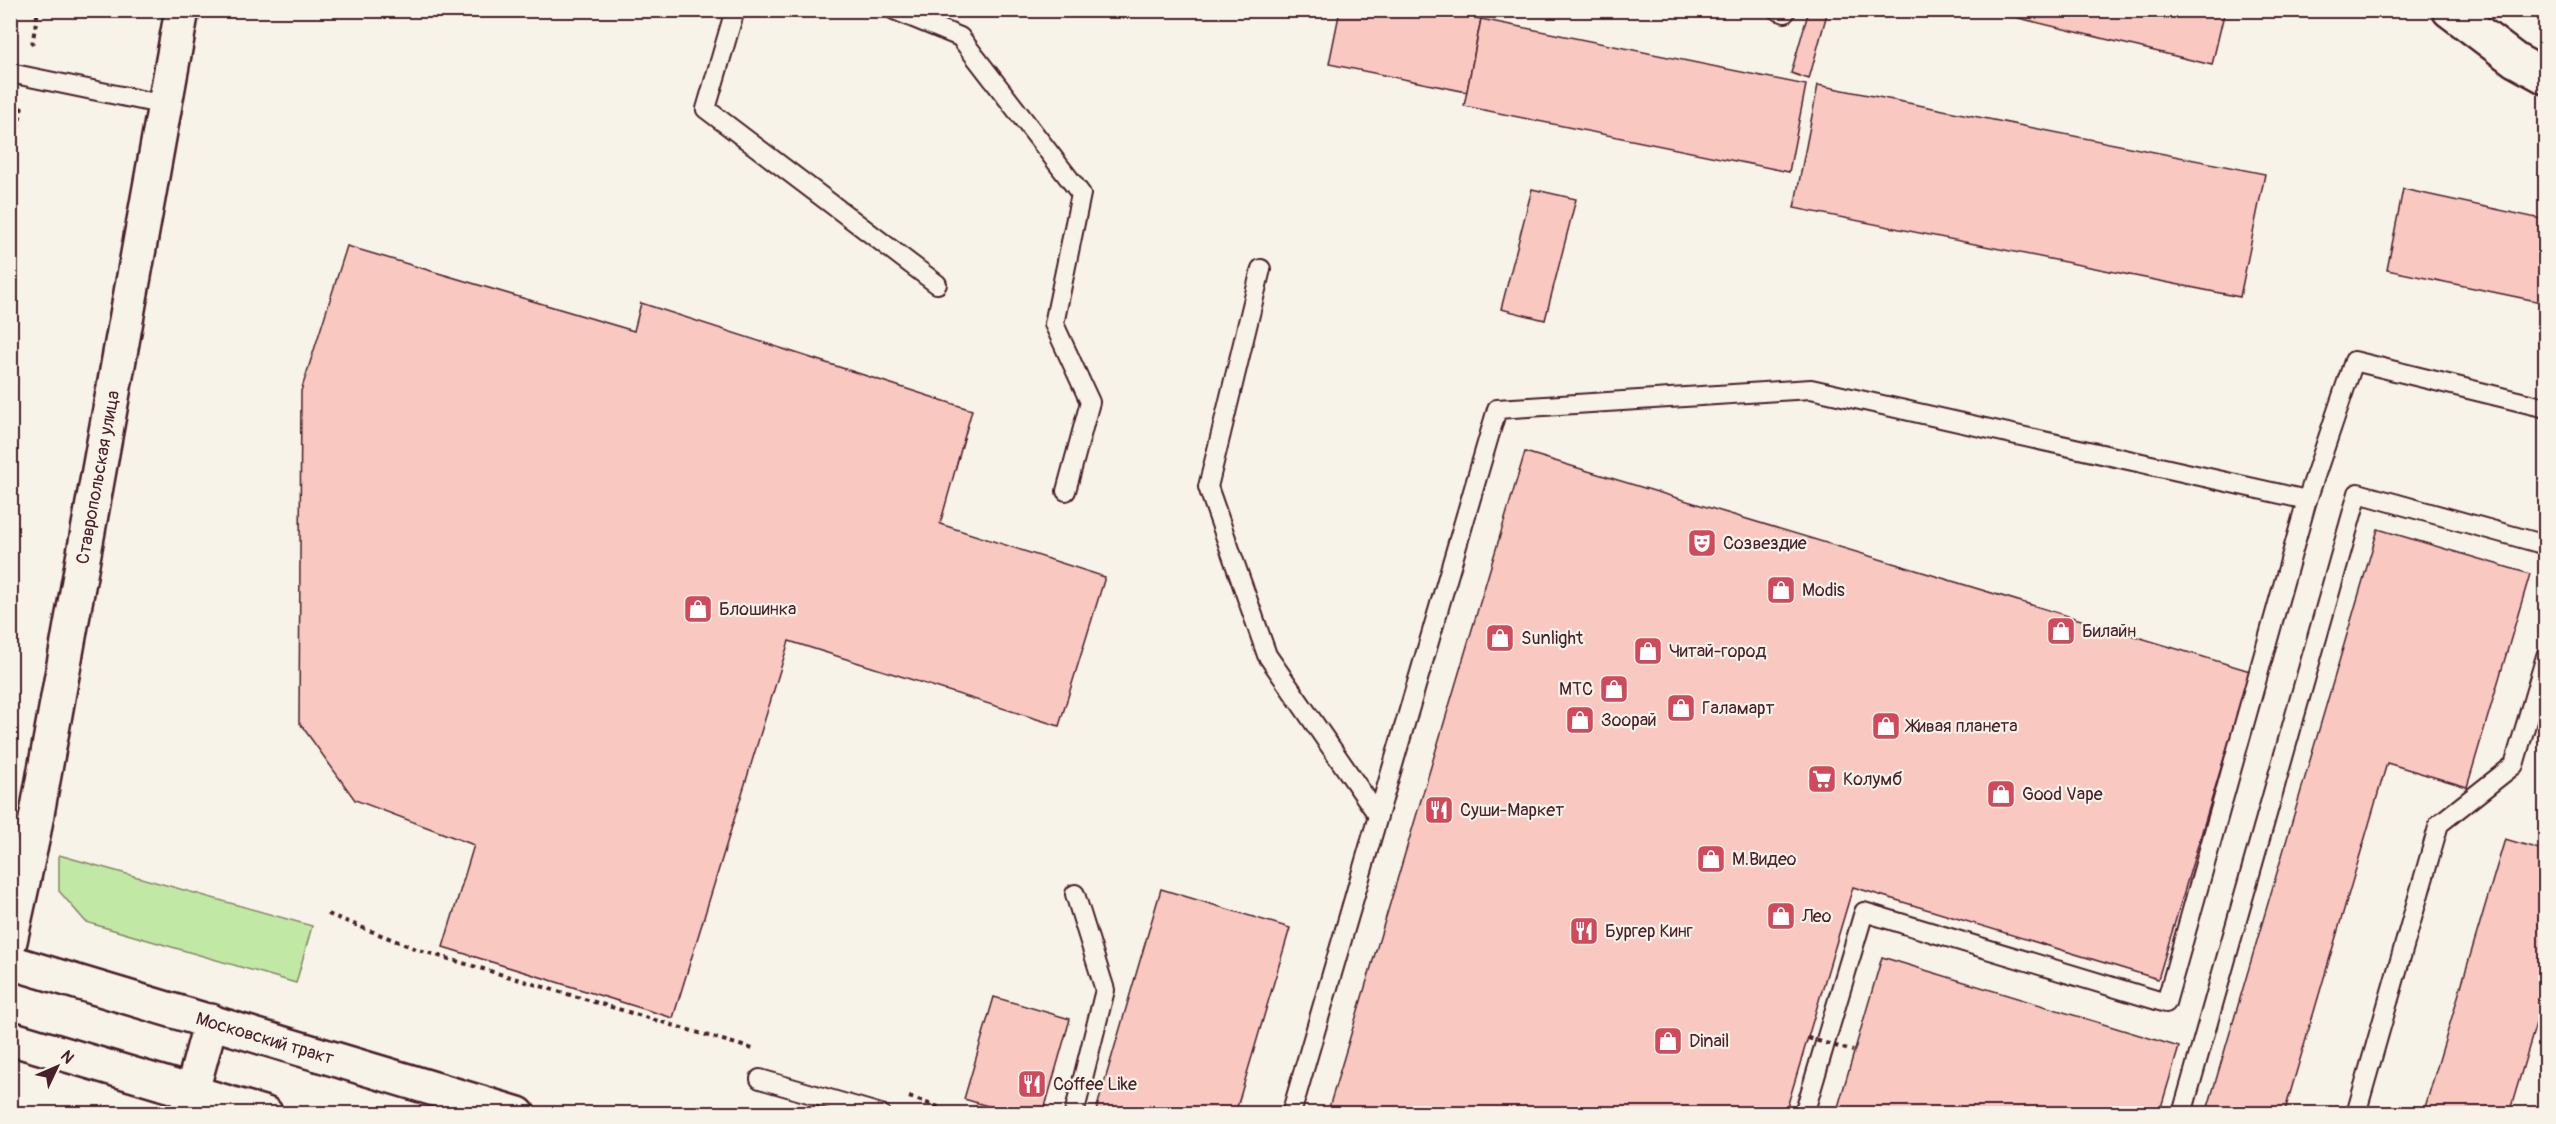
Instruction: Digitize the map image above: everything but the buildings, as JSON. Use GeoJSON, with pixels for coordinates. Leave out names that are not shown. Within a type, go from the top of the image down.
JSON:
{"type":"FeatureCollection","features":[{"type":"Feature","properties":{"kind":"street","name":"Ставропольская улица"},"geometry":{"type":"LineString","coordinates":[[10,941],[35,824],[182,10]]}},
{"type":"Feature","properties":{"kind":"street"},"geometry":{"type":"LineString","coordinates":[[2449,10],[2515,60],[2546,77]]}},
{"type":"Feature","properties":{"kind":"street","name":"Московский тракт"},"geometry":{"type":"LineString","coordinates":[[10,962],[518,1113]]}},
{"type":"Feature","properties":{"kind":"street"},"geometry":{"type":"LineString","coordinates":[[189,1102],[211,1021]]}},
{"type":"Feature","properties":{"kind":"street"},"geometry":{"type":"LineString","coordinates":[[10,1038],[189,1102],[266,1113]]}},
{"type":"Feature","properties":{"kind":"lane"},"geometry":{"type":"LineString","coordinates":[[735,10],[706,109],[937,284]]}},
{"type":"Feature","properties":{"kind":"lane"},"geometry":{"type":"LineString","coordinates":[[894,10],[960,38],[1082,194],[1054,324],[1090,402],[1066,491]]}},
{"type":"Feature","properties":{"kind":"lane"},"geometry":{"type":"LineString","coordinates":[[10,73],[165,105]]}},
{"type":"Feature","properties":{"kind":"lane"},"geometry":{"type":"LineString","coordinates":[[1261,269],[1208,487],[1267,655],[1377,814]]}},
{"type":"Feature","properties":{"kind":"lane"},"geometry":{"type":"LineString","coordinates":[[1804,1113],[1864,912],[2166,1003],[2307,500],[2354,361],[2546,408]]}},
{"type":"Feature","properties":{"kind":"lane"},"geometry":{"type":"LineString","coordinates":[[1291,1113],[1497,409],[1811,389],[2307,500]]}},
{"type":"Feature","properties":{"kind":"lane"},"geometry":{"type":"LineString","coordinates":[[2182,1113],[2358,494],[2546,545]]}},
{"type":"Feature","properties":{"kind":"lane"},"geometry":{"type":"LineString","coordinates":[[2356,1113],[2439,824],[2514,765],[2546,656]]}},
{"type":"Feature","properties":{"kind":"lane"},"geometry":{"type":"LineString","coordinates":[[1074,1113],[1105,990],[1075,894]]}},
{"type":"Feature","properties":{"kind":"lane"},"geometry":{"type":"LineString","coordinates":[[760,1079],[881,1113]]}},
{"type":"Feature","properties":{"kind":"path"},"geometry":{"type":"LineString","coordinates":[[328,914],[419,950],[757,1050]]}},
{"type":"Feature","properties":{"kind":"path"},"geometry":{"type":"LineString","coordinates":[[1808,1038],[1853,1051]]}},
{"type":"Feature","properties":{"kind":"path"},"geometry":{"type":"LineString","coordinates":[[903,1096],[959,1113]]}},
{"type":"Feature","properties":{"kind":"green space"},"geometry":{"type":"Polygon","coordinates":[[[59,855],[312,926],[296,983],[86,922],[59,891],[59,855]]]}},
{"type":"Feature","properties":{"kind":"place","name":"Созвездие"},"geometry":{"type":"Point","coordinates":[1702,543]}},
{"type":"Feature","properties":{"kind":"place","name":"Modis"},"geometry":{"type":"Point","coordinates":[1781,590]}},
{"type":"Feature","properties":{"kind":"place","name":"Блошинка"},"geometry":{"type":"Point","coordinates":[698,609]}},
{"type":"Feature","properties":{"kind":"place","name":"Билайн"},"geometry":{"type":"Point","coordinates":[2061,631]}},
{"type":"Feature","properties":{"kind":"place","name":"Sunlight"},"geometry":{"type":"Point","coordinates":[1500,638]}},
{"type":"Feature","properties":{"kind":"place","name":"Читай-город"},"geometry":{"type":"Point","coordinates":[1648,651]}},
{"type":"Feature","properties":{"kind":"place","name":"МТС"},"geometry":{"type":"Point","coordinates":[1614,689]}},
{"type":"Feature","properties":{"kind":"place","name":"Галамарт"},"geometry":{"type":"Point","coordinates":[1681,708]}},
{"type":"Feature","properties":{"kind":"place","name":"Зоорай"},"geometry":{"type":"Point","coordinates":[1580,720]}},
{"type":"Feature","properties":{"kind":"place","name":"Живая планета"},"geometry":{"type":"Point","coordinates":[1886,726]}},
{"type":"Feature","properties":{"kind":"place","name":"Колумб"},"geometry":{"type":"Point","coordinates":[1822,779]}},
{"type":"Feature","properties":{"kind":"place","name":"Good Vape"},"geometry":{"type":"Point","coordinates":[2001,794]}},
{"type":"Feature","properties":{"kind":"place","name":"Суши-Маркет"},"geometry":{"type":"Point","coordinates":[1439,810]}},
{"type":"Feature","properties":{"kind":"place","name":"М.Видео"},"geometry":{"type":"Point","coordinates":[1711,859]}},
{"type":"Feature","properties":{"kind":"place","name":"Лео"},"geometry":{"type":"Point","coordinates":[1781,916]}},
{"type":"Feature","properties":{"kind":"place","name":"Бургер Кинг"},"geometry":{"type":"Point","coordinates":[1584,931]}},
{"type":"Feature","properties":{"kind":"place","name":"Dinail"},"geometry":{"type":"Point","coordinates":[1668,1041]}},
{"type":"Feature","properties":{"kind":"place","name":"Coffee Like"},"geometry":{"type":"Point","coordinates":[1032,1084]}}]}
